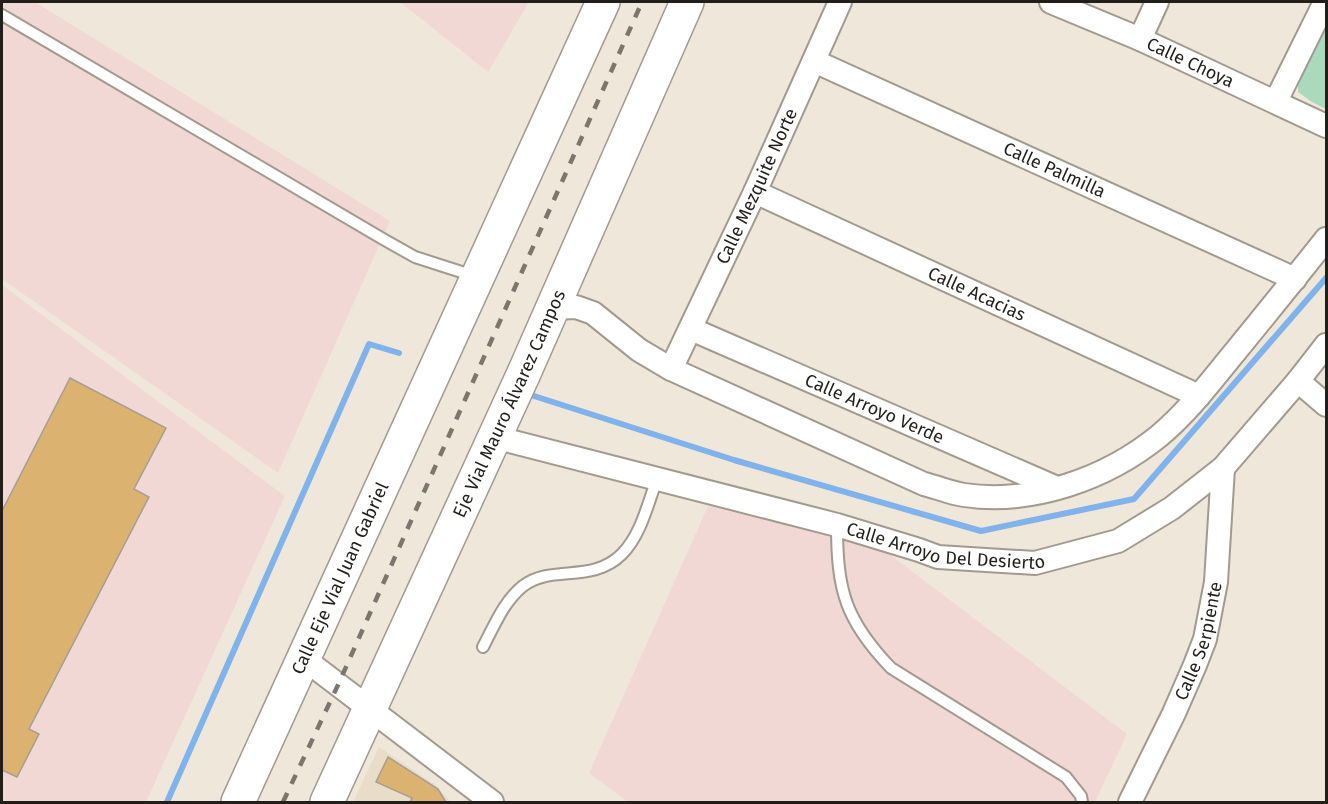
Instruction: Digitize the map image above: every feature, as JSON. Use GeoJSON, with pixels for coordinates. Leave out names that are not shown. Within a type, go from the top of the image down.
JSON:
{"type":"FeatureCollection","features":[{"type":"Feature","properties":{"kind":"main road"},"geometry":{"type":"LineString","coordinates":[[472,287],[603,2]]}},
{"type":"Feature","properties":{"kind":"main road","name":"Eje Vial Mauro Álvarez Campos"},"geometry":{"type":"LineString","coordinates":[[327,802],[524,373],[687,2]]}},
{"type":"Feature","properties":{"kind":"main road","name":"Calle Eje Vial Juan Gabriel"},"geometry":{"type":"LineString","coordinates":[[238,802],[472,287]]}},
{"type":"Feature","properties":{"kind":"street","name":"Calle Mezquite Norte"},"geometry":{"type":"LineString","coordinates":[[671,369],[755,192],[840,2]]}},
{"type":"Feature","properties":{"kind":"street","name":"Calle Choya"},"geometry":{"type":"LineString","coordinates":[[1051,2],[1140,39],[1326,126]]}},
{"type":"Feature","properties":{"kind":"street"},"geometry":{"type":"LineString","coordinates":[[1140,39],[1157,2]]}},
{"type":"Feature","properties":{"kind":"street"},"geometry":{"type":"LineString","coordinates":[[1276,101],[1325,2]]}},
{"type":"Feature","properties":{"kind":"street","name":"Calle Palmilla"},"geometry":{"type":"LineString","coordinates":[[814,62],[1295,279]]}},
{"type":"Feature","properties":{"kind":"street","name":"Calle Acacias"},"geometry":{"type":"LineString","coordinates":[[755,192],[1199,396]]}},
{"type":"Feature","properties":{"kind":"street"},"geometry":{"type":"LineString","coordinates":[[548,317],[576,307],[593,313],[639,350],[671,369],[924,484],[963,495],[1002,497],[1034,495],[1118,464],[1159,436],[1199,396],[1326,239]]}},
{"type":"Feature","properties":{"kind":"street","name":"Calle Arroyo Verde"},"geometry":{"type":"LineString","coordinates":[[691,329],[1057,488]]}},
{"type":"Feature","properties":{"kind":"street","name":"Calle Arroyo Del Desierto"},"geometry":{"type":"LineString","coordinates":[[494,437],[837,525],[938,557],[1035,563],[1118,541],[1172,508],[1223,468],[1326,345]]}},
{"type":"Feature","properties":{"kind":"street"},"geometry":{"type":"LineString","coordinates":[[1298,381],[1326,405]]}},
{"type":"Feature","properties":{"kind":"street","name":"Calle Serpiente"},"geometry":{"type":"LineString","coordinates":[[1130,802],[1174,713],[1205,639],[1216,582],[1223,468]]}},
{"type":"Feature","properties":{"kind":"street"},"geometry":{"type":"LineString","coordinates":[[303,658],[371,709],[479,798]]}},
{"type":"Feature","properties":{"kind":"lane"},"geometry":{"type":"LineString","coordinates":[[2,15],[407,252],[432,262],[472,287]]}},
{"type":"Feature","properties":{"kind":"lane"},"geometry":{"type":"LineString","coordinates":[[483,647],[506,604],[522,586],[536,578],[576,574],[603,568],[622,554],[635,535],[657,479]]}},
{"type":"Feature","properties":{"kind":"lane"},"geometry":{"type":"LineString","coordinates":[[837,525],[837,562],[845,602],[870,646],[891,668],[1066,777],[1081,796],[1082,802]]}},
{"type":"Feature","properties":{"kind":"shaded area"},"geometry":{"type":"Polygon","coordinates":[[[2,2],[35,2],[390,221],[278,473],[2,279],[2,2]]]}},
{"type":"Feature","properties":{"kind":"shaded area"},"geometry":{"type":"Polygon","coordinates":[[[400,2],[529,2],[488,72],[400,2]]]}},
{"type":"Feature","properties":{"kind":"shaded area"},"geometry":{"type":"Polygon","coordinates":[[[2,285],[285,496],[146,802],[2,802],[2,285]]]}},
{"type":"Feature","properties":{"kind":"shaded area"},"geometry":{"type":"Polygon","coordinates":[[[708,506],[881,548],[1127,734],[1095,802],[628,802],[589,773],[708,506]]]}},
{"type":"Feature","properties":{"kind":"shaded area"},"geometry":{"type":"Polygon","coordinates":[[[379,747],[434,784],[451,802],[353,802],[379,747]]]}},
{"type":"Feature","properties":{"kind":"green space"},"geometry":{"type":"Polygon","coordinates":[[[1326,19],[1326,109],[1298,92],[1298,79],[1326,19]]]}},
{"type":"Feature","properties":{"kind":"building"},"geometry":{"type":"Polygon","coordinates":[[[70,378],[166,428],[134,489],[149,497],[29,729],[39,734],[17,777],[2,770],[2,511],[70,378]]]}},
{"type":"Feature","properties":{"kind":"building"},"geometry":{"type":"Polygon","coordinates":[[[388,757],[438,789],[446,802],[410,802],[412,798],[376,782],[388,757]]]}},
{"type":"Feature","properties":{"kind":"waterway"},"geometry":{"type":"LineString","coordinates":[[534,396],[734,460],[981,531],[1134,499],[1326,278]]}},
{"type":"Feature","properties":{"kind":"waterway"},"geometry":{"type":"LineString","coordinates":[[167,802],[369,344],[399,353]]}},
{"type":"Feature","properties":{"kind":"railway"},"geometry":{"type":"LineString","coordinates":[[283,802],[338,685],[642,2]]}}]}
